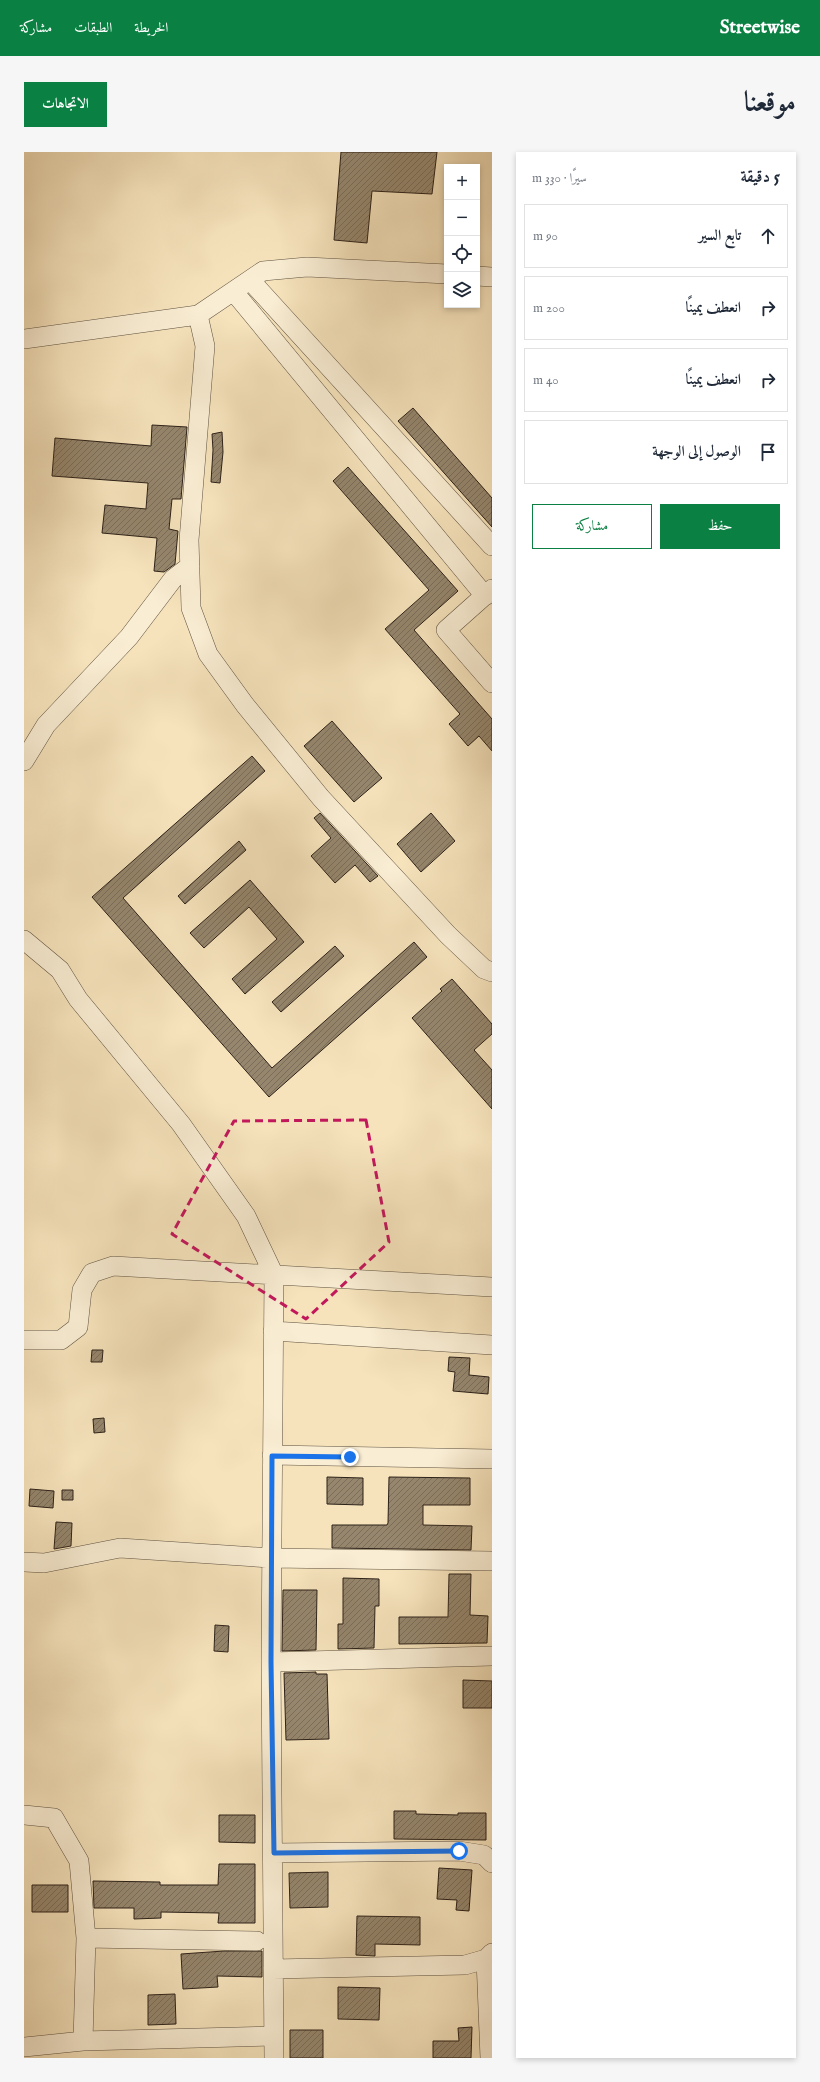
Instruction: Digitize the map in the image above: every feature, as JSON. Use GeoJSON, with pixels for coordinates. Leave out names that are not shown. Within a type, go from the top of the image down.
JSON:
{"type":"FeatureCollection","features":[{"type":"Feature","properties":{"kind":"street"},"geometry":{"type":"LineString","coordinates":[[24,339],[198,315],[263,271],[307,267],[444,274]]}},
{"type":"Feature","properties":{"kind":"street"},"geometry":{"type":"LineString","coordinates":[[480,276],[492,277]]}},
{"type":"Feature","properties":{"kind":"street"},"geometry":{"type":"LineString","coordinates":[[250,280],[492,546]]}},
{"type":"Feature","properties":{"kind":"street"},"geometry":{"type":"LineString","coordinates":[[234,292],[488,592],[446,630],[492,683]]}},
{"type":"Feature","properties":{"kind":"street"},"geometry":{"type":"LineString","coordinates":[[198,315],[205,346],[190,540],[191,608],[208,654],[245,705],[321,798],[448,935],[484,969],[492,972]]}},
{"type":"Feature","properties":{"kind":"street"},"geometry":{"type":"LineString","coordinates":[[24,761],[46,725],[129,637],[173,579],[190,566]]}},
{"type":"Feature","properties":{"kind":"street"},"geometry":{"type":"LineString","coordinates":[[24,940],[60,970],[78,999],[181,1124],[246,1216],[274,1275],[271,1558],[274,1853],[274,2058]]}},
{"type":"Feature","properties":{"kind":"street"},"geometry":{"type":"LineString","coordinates":[[24,1340],[61,1340],[78,1327],[82,1290],[92,1273],[113,1266],[492,1288]]}},
{"type":"Feature","properties":{"kind":"street"},"geometry":{"type":"LineString","coordinates":[[273,1331],[492,1345]]}},
{"type":"Feature","properties":{"kind":"street"},"geometry":{"type":"LineString","coordinates":[[272,1456],[492,1459]]}},
{"type":"Feature","properties":{"kind":"street"},"geometry":{"type":"LineString","coordinates":[[24,1562],[44,1563],[120,1548],[271,1558],[492,1561]]}},
{"type":"Feature","properties":{"kind":"street"},"geometry":{"type":"LineString","coordinates":[[271,1662],[492,1656]]}},
{"type":"Feature","properties":{"kind":"street"},"geometry":{"type":"LineString","coordinates":[[24,1815],[54,1818],[79,1861],[86,1938],[83,2042]]}},
{"type":"Feature","properties":{"kind":"street"},"geometry":{"type":"LineString","coordinates":[[274,1853],[459,1851],[484,1855],[492,1863]]}},
{"type":"Feature","properties":{"kind":"street"},"geometry":{"type":"LineString","coordinates":[[86,1938],[257,1941]]}},
{"type":"Feature","properties":{"kind":"street"},"geometry":{"type":"LineString","coordinates":[[273,1969],[465,1965],[489,1956],[490,2058]]}},
{"type":"Feature","properties":{"kind":"street"},"geometry":{"type":"LineString","coordinates":[[24,2047],[83,2042],[273,2036]]}},
{"type":"Feature","properties":{"kind":"highlighted area"},"geometry":{"type":"Polygon","coordinates":[[[366,1120],[389,1242],[306,1319],[172,1234],[234,1121],[366,1120]]]}},
{"type":"Feature","properties":{"kind":"building"},"geometry":{"type":"Polygon","coordinates":[[[341,152],[437,152],[432,194],[372,191],[367,243],[334,240],[341,152]]]}},
{"type":"Feature","properties":{"kind":"building"},"geometry":{"type":"Polygon","coordinates":[[[413,408],[492,498],[492,527],[398,421],[413,408]]]}},
{"type":"Feature","properties":{"kind":"building"},"geometry":{"type":"Polygon","coordinates":[[[152,425],[187,427],[181,499],[172,499],[169,529],[178,531],[175,564],[164,572],[154,571],[157,538],[102,533],[105,505],[146,509],[148,483],[52,476],[55,438],[151,446],[152,425]]]}},
{"type":"Feature","properties":{"kind":"building"},"geometry":{"type":"Polygon","coordinates":[[[222,432],[223,452],[220,483],[211,482],[213,450],[212,434],[222,432]]]}},
{"type":"Feature","properties":{"kind":"building"},"geometry":{"type":"Polygon","coordinates":[[[348,467],[458,591],[414,630],[492,719],[492,751],[479,736],[468,746],[449,724],[460,714],[385,629],[429,590],[333,481],[348,467]]]}},
{"type":"Feature","properties":{"kind":"building"},"geometry":{"type":"Polygon","coordinates":[[[332,721],[382,778],[354,802],[304,746],[332,721]]]}},
{"type":"Feature","properties":{"kind":"building"},"geometry":{"type":"Polygon","coordinates":[[[252,756],[265,771],[123,898],[272,1068],[414,942],[427,957],[269,1097],[92,897],[252,756]]]}},
{"type":"Feature","properties":{"kind":"building"},"geometry":{"type":"Polygon","coordinates":[[[320,813],[378,876],[370,882],[355,865],[335,883],[311,856],[331,838],[314,818],[320,813]]]}},
{"type":"Feature","properties":{"kind":"building"},"geometry":{"type":"Polygon","coordinates":[[[431,813],[455,841],[421,872],[397,844],[431,813]]]}},
{"type":"Feature","properties":{"kind":"building"},"geometry":{"type":"Polygon","coordinates":[[[239,841],[246,850],[185,904],[178,896],[239,841]]]}},
{"type":"Feature","properties":{"kind":"building"},"geometry":{"type":"Polygon","coordinates":[[[250,880],[304,942],[245,994],[232,979],[277,939],[249,907],[204,948],[190,933],[250,880]]]}},
{"type":"Feature","properties":{"kind":"building"},"geometry":{"type":"Polygon","coordinates":[[[335,946],[344,956],[281,1012],[272,1002],[335,946]]]}},
{"type":"Feature","properties":{"kind":"building"},"geometry":{"type":"Polygon","coordinates":[[[452,979],[492,1024],[492,1034],[474,1050],[492,1070],[492,1109],[412,1018],[442,991],[440,989],[452,979]]]}},
{"type":"Feature","properties":{"kind":"building"},"geometry":{"type":"Polygon","coordinates":[[[92,1350],[103,1350],[102,1362],[91,1362],[92,1350]]]}},
{"type":"Feature","properties":{"kind":"building"},"geometry":{"type":"Polygon","coordinates":[[[449,1357],[470,1358],[469,1375],[489,1377],[488,1394],[453,1391],[455,1372],[448,1371],[449,1357]]]}},
{"type":"Feature","properties":{"kind":"building"},"geometry":{"type":"Polygon","coordinates":[[[104,1418],[105,1432],[94,1433],[93,1419],[104,1418]]]}},
{"type":"Feature","properties":{"kind":"building"},"geometry":{"type":"Polygon","coordinates":[[[327,1477],[363,1478],[363,1505],[327,1504],[327,1477]]]}},
{"type":"Feature","properties":{"kind":"building"},"geometry":{"type":"Polygon","coordinates":[[[389,1477],[470,1478],[470,1505],[423,1505],[423,1525],[472,1526],[471,1550],[332,1548],[332,1525],[387,1525],[389,1477]]]}},
{"type":"Feature","properties":{"kind":"building"},"geometry":{"type":"Polygon","coordinates":[[[30,1489],[54,1491],[53,1508],[29,1506],[30,1489]]]}},
{"type":"Feature","properties":{"kind":"building"},"geometry":{"type":"Polygon","coordinates":[[[62,1490],[73,1490],[73,1500],[62,1500],[62,1490]]]}},
{"type":"Feature","properties":{"kind":"building"},"geometry":{"type":"Polygon","coordinates":[[[56,1522],[72,1523],[71,1546],[54,1549],[56,1522]]]}},
{"type":"Feature","properties":{"kind":"building"},"geometry":{"type":"Polygon","coordinates":[[[449,1574],[471,1574],[470,1615],[488,1616],[487,1643],[399,1644],[399,1617],[448,1617],[449,1574]]]}},
{"type":"Feature","properties":{"kind":"building"},"geometry":{"type":"Polygon","coordinates":[[[343,1578],[379,1579],[379,1606],[375,1606],[374,1648],[338,1649],[338,1624],[343,1624],[343,1578]]]}},
{"type":"Feature","properties":{"kind":"building"},"geometry":{"type":"Polygon","coordinates":[[[283,1590],[317,1590],[316,1650],[282,1651],[283,1590]]]}},
{"type":"Feature","properties":{"kind":"building"},"geometry":{"type":"Polygon","coordinates":[[[215,1625],[229,1626],[228,1652],[214,1651],[215,1625]]]}},
{"type":"Feature","properties":{"kind":"building"},"geometry":{"type":"Polygon","coordinates":[[[316,1672],[316,1674],[327,1674],[329,1739],[286,1740],[284,1673],[316,1672]]]}},
{"type":"Feature","properties":{"kind":"building"},"geometry":{"type":"Polygon","coordinates":[[[463,1680],[492,1681],[492,1708],[463,1708],[463,1680]]]}},
{"type":"Feature","properties":{"kind":"building"},"geometry":{"type":"Polygon","coordinates":[[[394,1811],[416,1811],[416,1814],[458,1815],[458,1813],[486,1813],[486,1840],[394,1839],[394,1811]]]}},
{"type":"Feature","properties":{"kind":"building"},"geometry":{"type":"Polygon","coordinates":[[[219,1815],[255,1815],[255,1843],[219,1842],[219,1815]]]}},
{"type":"Feature","properties":{"kind":"building"},"geometry":{"type":"Polygon","coordinates":[[[219,1864],[255,1864],[255,1923],[218,1923],[219,1913],[161,1912],[161,1918],[134,1919],[134,1908],[94,1908],[93,1881],[160,1882],[160,1885],[218,1885],[219,1864]]]}},
{"type":"Feature","properties":{"kind":"building"},"geometry":{"type":"Polygon","coordinates":[[[439,1868],[472,1870],[469,1911],[456,1910],[457,1900],[437,1899],[439,1868]]]}},
{"type":"Feature","properties":{"kind":"building"},"geometry":{"type":"Polygon","coordinates":[[[328,1872],[328,1907],[290,1908],[289,1873],[328,1872]]]}},
{"type":"Feature","properties":{"kind":"building"},"geometry":{"type":"Polygon","coordinates":[[[32,1885],[68,1885],[68,1912],[32,1912],[32,1885]]]}},
{"type":"Feature","properties":{"kind":"building"},"geometry":{"type":"Polygon","coordinates":[[[357,1916],[420,1917],[420,1945],[375,1944],[375,1956],[356,1955],[357,1916]]]}},
{"type":"Feature","properties":{"kind":"building"},"geometry":{"type":"Polygon","coordinates":[[[224,1951],[262,1951],[262,1977],[217,1976],[218,1987],[183,1989],[181,1954],[224,1951]]]}},
{"type":"Feature","properties":{"kind":"building"},"geometry":{"type":"Polygon","coordinates":[[[338,1987],[380,1988],[379,2020],[338,2019],[338,1987]]]}},
{"type":"Feature","properties":{"kind":"building"},"geometry":{"type":"Polygon","coordinates":[[[175,1994],[176,2024],[148,2025],[148,1995],[175,1994]]]}},
{"type":"Feature","properties":{"kind":"building"},"geometry":{"type":"Polygon","coordinates":[[[472,2027],[471,2058],[433,2058],[433,2041],[459,2041],[458,2028],[472,2027]]]}},
{"type":"Feature","properties":{"kind":"building"},"geometry":{"type":"Polygon","coordinates":[[[290,2030],[323,2030],[323,2058],[290,2058],[290,2030]]]}},
{"type":"Feature","properties":{"kind":"route"},"geometry":{"type":"LineString","coordinates":[[350,1457],[272,1456],[271,1662],[274,1853],[459,1851]]}}]}
